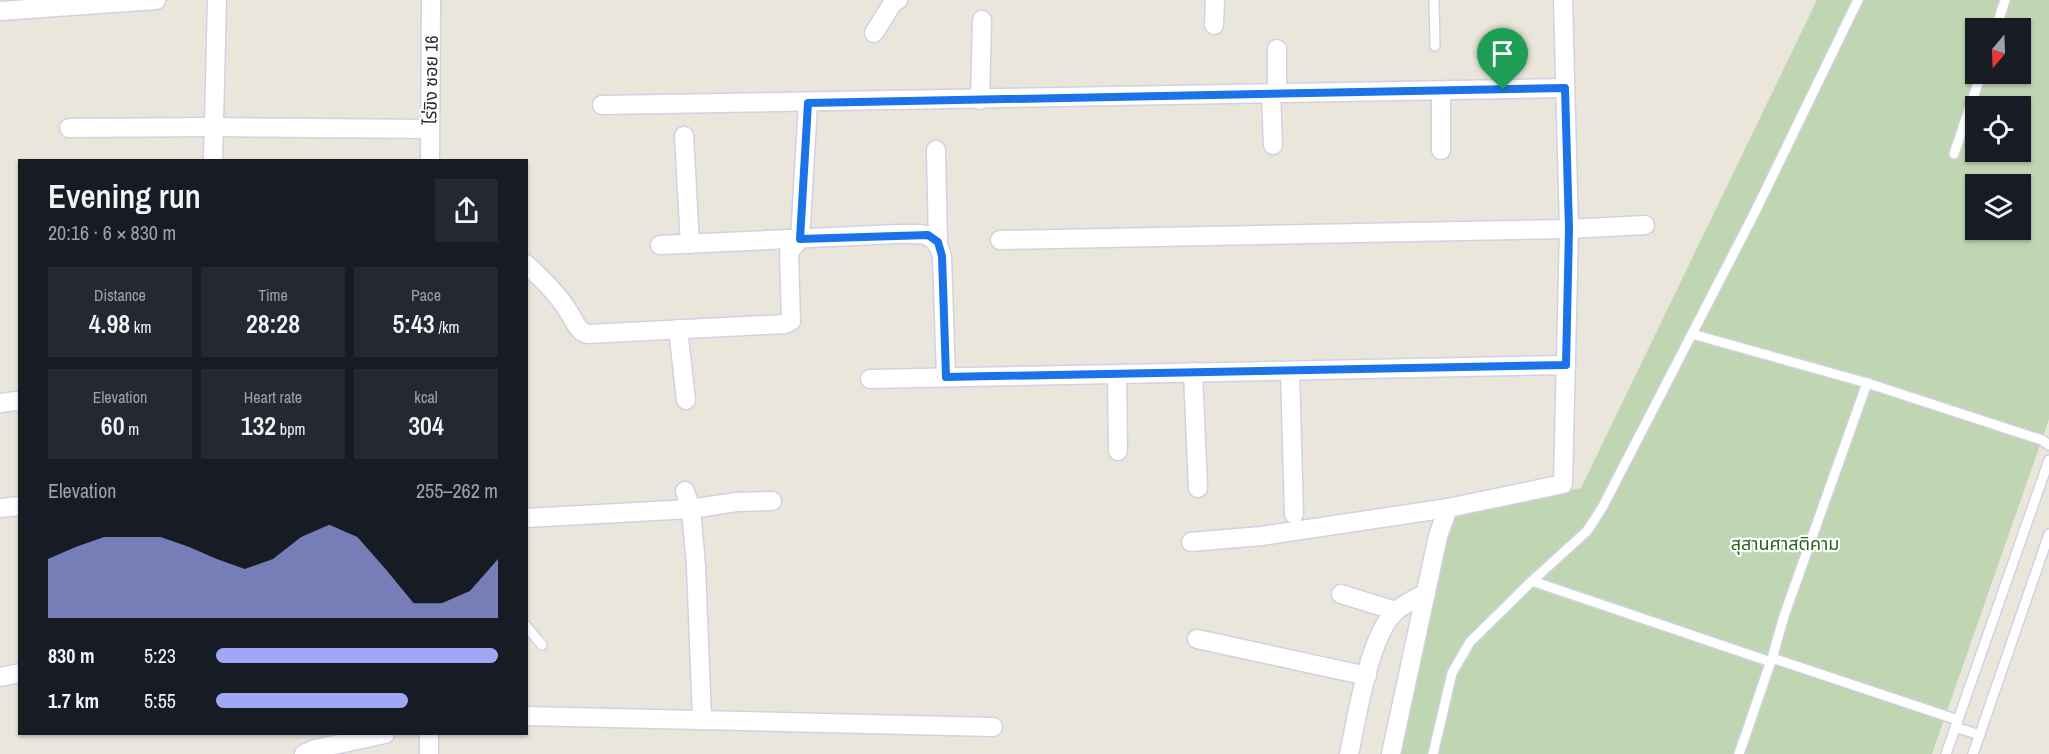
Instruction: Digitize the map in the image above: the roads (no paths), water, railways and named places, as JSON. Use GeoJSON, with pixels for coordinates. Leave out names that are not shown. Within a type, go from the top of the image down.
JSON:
{"type":"FeatureCollection","features":[{"type":"Feature","properties":{"kind":"street"},"geometry":{"type":"LineString","coordinates":[[0,11],[40,4],[156,0]]}},
{"type":"Feature","properties":{"kind":"street"},"geometry":{"type":"LineString","coordinates":[[213,159],[217,0]]}},
{"type":"Feature","properties":{"kind":"street","name":"ไร่ขิง ซอย 16"},"geometry":{"type":"LineString","coordinates":[[430,159],[431,0]]}},
{"type":"Feature","properties":{"kind":"street"},"geometry":{"type":"LineString","coordinates":[[874,33],[894,2],[898,0]]}},
{"type":"Feature","properties":{"kind":"street"},"geometry":{"type":"LineString","coordinates":[[1214,25],[1215,0]]}},
{"type":"Feature","properties":{"kind":"street"},"geometry":{"type":"LineString","coordinates":[[1191,542],[1261,536],[1448,508],[1563,484],[1569,229],[1563,0]]}},
{"type":"Feature","properties":{"kind":"street"},"geometry":{"type":"LineString","coordinates":[[980,100],[982,20]]}},
{"type":"Feature","properties":{"kind":"street"},"geometry":{"type":"LineString","coordinates":[[1273,145],[1277,50]]}},
{"type":"Feature","properties":{"kind":"street"},"geometry":{"type":"LineString","coordinates":[[602,105],[1565,88]]}},
{"type":"Feature","properties":{"kind":"street"},"geometry":{"type":"LineString","coordinates":[[1441,91],[1441,150]]}},
{"type":"Feature","properties":{"kind":"street"},"geometry":{"type":"LineString","coordinates":[[528,266],[546,282],[583,333],[785,324],[791,321],[789,252],[800,239],[808,103]]}},
{"type":"Feature","properties":{"kind":"street"},"geometry":{"type":"LineString","coordinates":[[69,129],[213,127],[430,129]]}},
{"type":"Feature","properties":{"kind":"street"},"geometry":{"type":"LineString","coordinates":[[684,136],[690,244]]}},
{"type":"Feature","properties":{"kind":"street"},"geometry":{"type":"LineString","coordinates":[[936,150],[938,242],[942,256],[946,377]]}},
{"type":"Feature","properties":{"kind":"street"},"geometry":{"type":"LineString","coordinates":[[1000,240],[1569,229],[1645,225]]}},
{"type":"Feature","properties":{"kind":"street"},"geometry":{"type":"LineString","coordinates":[[660,245],[928,235],[938,242]]}},
{"type":"Feature","properties":{"kind":"street"},"geometry":{"type":"LineString","coordinates":[[678,329],[687,400]]}},
{"type":"Feature","properties":{"kind":"street"},"geometry":{"type":"LineString","coordinates":[[870,379],[1566,365]]}},
{"type":"Feature","properties":{"kind":"street"},"geometry":{"type":"LineString","coordinates":[[1290,370],[1294,514]]}},
{"type":"Feature","properties":{"kind":"street"},"geometry":{"type":"LineString","coordinates":[[1193,372],[1198,488]]}},
{"type":"Feature","properties":{"kind":"street"},"geometry":{"type":"LineString","coordinates":[[1117,374],[1118,451]]}},
{"type":"Feature","properties":{"kind":"street"},"geometry":{"type":"LineString","coordinates":[[0,403],[18,402]]}},
{"type":"Feature","properties":{"kind":"street"},"geometry":{"type":"LineString","coordinates":[[685,491],[691,509],[696,566],[702,719]]}},
{"type":"Feature","properties":{"kind":"street"},"geometry":{"type":"LineString","coordinates":[[528,518],[691,509],[736,502],[772,501]]}},
{"type":"Feature","properties":{"kind":"street"},"geometry":{"type":"LineString","coordinates":[[0,508],[18,506]]}},
{"type":"Feature","properties":{"kind":"street"},"geometry":{"type":"LineString","coordinates":[[1391,754],[1438,536],[1448,508]]}},
{"type":"Feature","properties":{"kind":"street"},"geometry":{"type":"LineString","coordinates":[[1349,754],[1367,676],[1381,633],[1396,611],[1425,593]]}},
{"type":"Feature","properties":{"kind":"street"},"geometry":{"type":"LineString","coordinates":[[1341,594],[1396,611]]}},
{"type":"Feature","properties":{"kind":"street"},"geometry":{"type":"LineString","coordinates":[[1197,639],[1367,676]]}},
{"type":"Feature","properties":{"kind":"street"},"geometry":{"type":"LineString","coordinates":[[0,677],[18,673]]}},
{"type":"Feature","properties":{"kind":"street"},"geometry":{"type":"LineString","coordinates":[[528,716],[993,727]]}},
{"type":"Feature","properties":{"kind":"street"},"geometry":{"type":"LineString","coordinates":[[304,754],[315,749],[380,735]]}},
{"type":"Feature","properties":{"kind":"street"},"geometry":{"type":"LineString","coordinates":[[429,735],[429,754]]}},
{"type":"Feature","properties":{"kind":"lane"},"geometry":{"type":"LineString","coordinates":[[1434,0],[1435,46]]}},
{"type":"Feature","properties":{"kind":"lane"},"geometry":{"type":"LineString","coordinates":[[1432,754],[1452,673],[1470,642],[1592,524],[1657,405],[1755,212],[1858,0]]}},
{"type":"Feature","properties":{"kind":"lane"},"geometry":{"type":"LineString","coordinates":[[1999,18],[2005,0]]}},
{"type":"Feature","properties":{"kind":"lane"},"geometry":{"type":"LineString","coordinates":[[1954,154],[1978,84]]}},
{"type":"Feature","properties":{"kind":"lane"},"geometry":{"type":"LineString","coordinates":[[1692,334],[1867,383],[2042,440],[2049,445]]}},
{"type":"Feature","properties":{"kind":"lane"},"geometry":{"type":"LineString","coordinates":[[1739,754],[1784,616],[1867,383]]}},
{"type":"Feature","properties":{"kind":"lane"},"geometry":{"type":"LineString","coordinates":[[1946,754],[2049,460]]}},
{"type":"Feature","properties":{"kind":"lane"},"geometry":{"type":"LineString","coordinates":[[1973,754],[2049,534]]}},
{"type":"Feature","properties":{"kind":"lane"},"geometry":{"type":"LineString","coordinates":[[1532,580],[1957,723],[1980,735]]}},
{"type":"Feature","properties":{"kind":"lane"},"geometry":{"type":"LineString","coordinates":[[528,628],[542,645]]}},
{"type":"Feature","properties":{"kind":"park label","name":"สุสานศาสติคาม"},"geometry":{"type":"Point","coordinates":[1785,544]}}]}
